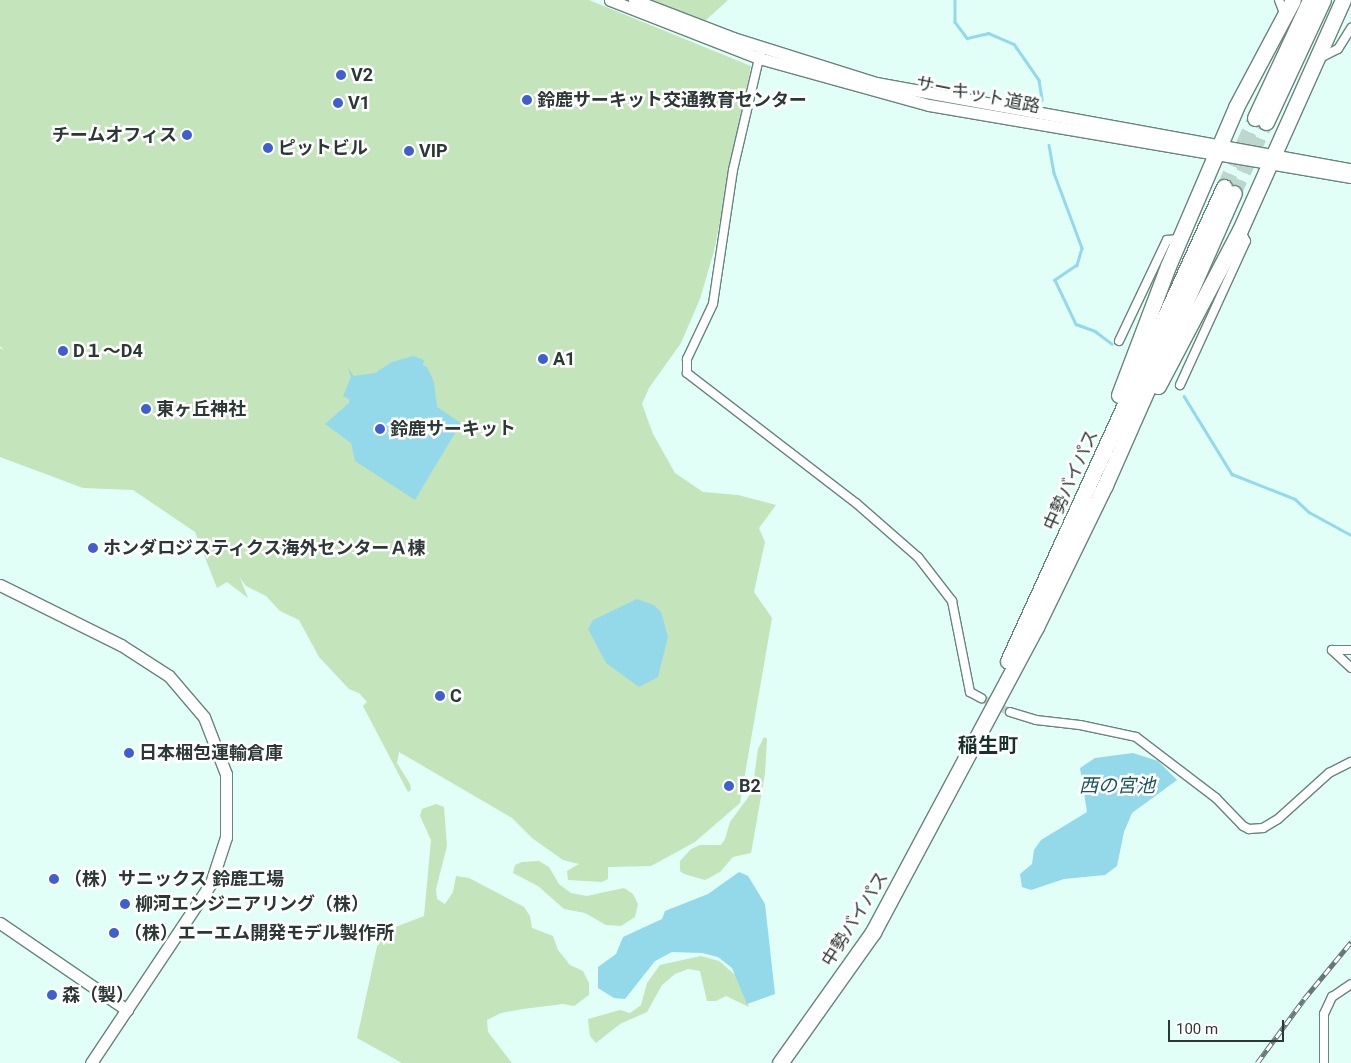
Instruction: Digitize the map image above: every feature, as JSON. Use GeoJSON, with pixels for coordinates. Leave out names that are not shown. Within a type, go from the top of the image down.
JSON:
{"type":"FeatureCollection","features":[{"type":"Feature","properties":{"kind":"highway"},"geometry":{"type":"LineString","coordinates":[[1310,0],[1260,120],[1323,0]]}},
{"type":"Feature","properties":{"kind":"highway"},"geometry":{"type":"LineString","coordinates":[[1118,453],[1240,230],[1320,58],[1343,0]]}},
{"type":"Feature","properties":{"kind":"highway"},"geometry":{"type":"LineString","coordinates":[[1063,544],[1179,239],[1236,107],[1285,4]]}},
{"type":"Feature","properties":{"kind":"highway","name":"中勢バイパス"},"geometry":{"type":"LineString","coordinates":[[780,1063],[873,932],[1036,628],[1118,453],[1229,190],[950,787]]}},
{"type":"Feature","properties":{"kind":"street","name":"サーキット道路"},"geometry":{"type":"LineString","coordinates":[[610,0],[760,53],[929,106],[1272,159]]}},
{"type":"Feature","properties":{"kind":"street","name":"サーキット道路"},"geometry":{"type":"LineString","coordinates":[[634,0],[760,53]]}},
{"type":"Feature","properties":{"kind":"street"},"geometry":{"type":"LineString","coordinates":[[1320,58],[1338,49],[1351,28]]}},
{"type":"Feature","properties":{"kind":"street"},"geometry":{"type":"LineString","coordinates":[[760,53],[732,170],[713,304],[687,360],[687,374],[870,514],[928,569],[952,601],[970,692],[981,698]]}},
{"type":"Feature","properties":{"kind":"street"},"geometry":{"type":"LineString","coordinates":[[1272,159],[1351,169]]}},
{"type":"Feature","properties":{"kind":"street"},"geometry":{"type":"LineString","coordinates":[[1272,159],[1351,177]]}},
{"type":"Feature","properties":{"kind":"street"},"geometry":{"type":"LineString","coordinates":[[1180,384],[1246,241],[1240,230]]}},
{"type":"Feature","properties":{"kind":"street"},"geometry":{"type":"LineString","coordinates":[[1119,341],[1167,240],[1179,239]]}},
{"type":"Feature","properties":{"kind":"street"},"geometry":{"type":"LineString","coordinates":[[0,585],[120,645],[169,676],[204,717],[223,761],[228,818],[217,868],[206,892],[91,1063]]}},
{"type":"Feature","properties":{"kind":"street"},"geometry":{"type":"LineString","coordinates":[[1351,650],[1332,650],[1351,668]]}},
{"type":"Feature","properties":{"kind":"street"},"geometry":{"type":"LineString","coordinates":[[1010,712],[1036,720],[1080,725],[1136,738],[1216,798],[1243,826],[1249,829],[1263,828],[1278,819],[1328,773],[1351,762]]}},
{"type":"Feature","properties":{"kind":"street"},"geometry":{"type":"LineString","coordinates":[[0,923],[128,1010]]}},
{"type":"Feature","properties":{"kind":"street"},"geometry":{"type":"LineString","coordinates":[[1324,1063],[1324,1014],[1332,997],[1351,984]]}},
{"type":"Feature","properties":{"kind":"green space","name":"鈴鹿サーキット"},"geometry":{"type":"Polygon","coordinates":[[[0,0],[589,0],[751,66],[714,251],[700,299],[681,343],[649,388],[642,404],[653,434],[675,473],[703,492],[738,495],[776,505],[759,528],[765,542],[754,592],[772,618],[740,803],[695,842],[651,866],[608,867],[608,879],[602,882],[568,880],[567,871],[579,864],[563,860],[532,838],[512,818],[399,752],[397,763],[410,784],[411,790],[408,792],[363,706],[367,702],[359,693],[349,689],[319,657],[299,620],[280,611],[266,596],[246,586],[240,578],[248,598],[227,582],[217,588],[195,532],[133,490],[83,488],[0,457],[0,348],[4,351],[0,346],[0,0]]]}},
{"type":"Feature","properties":{"kind":"green space"},"geometry":{"type":"Polygon","coordinates":[[[650,0],[728,0],[705,21],[650,0]]]}},
{"type":"Feature","properties":{"kind":"green space"},"geometry":{"type":"Polygon","coordinates":[[[764,737],[767,739],[765,774],[751,853],[733,857],[720,872],[705,880],[684,874],[680,871],[680,861],[691,849],[700,845],[721,845],[725,839],[730,822],[752,792],[758,749],[764,737]]]}},
{"type":"Feature","properties":{"kind":"green space"},"geometry":{"type":"Polygon","coordinates":[[[436,804],[444,807],[447,846],[436,889],[437,899],[445,904],[453,892],[456,876],[469,878],[524,907],[530,916],[532,928],[553,936],[558,950],[570,965],[583,971],[589,983],[589,995],[574,1006],[563,1004],[523,1009],[501,1013],[487,1020],[488,1032],[512,1063],[402,1063],[357,1038],[380,933],[424,916],[431,840],[420,816],[422,809],[436,804]]]}},
{"type":"Feature","properties":{"kind":"green space"},"geometry":{"type":"Polygon","coordinates":[[[539,861],[549,867],[559,884],[571,893],[587,896],[624,888],[633,894],[638,904],[635,917],[621,926],[606,925],[585,913],[564,909],[538,886],[513,873],[515,865],[522,862],[539,861]]]}},
{"type":"Feature","properties":{"kind":"green space"},"geometry":{"type":"Polygon","coordinates":[[[701,956],[719,961],[741,980],[749,1007],[726,996],[716,1001],[707,1001],[700,971],[688,969],[675,974],[662,985],[647,1012],[620,1024],[596,1043],[590,1036],[588,1019],[620,1010],[630,1013],[641,1005],[647,983],[660,965],[701,956]]]}},
{"type":"Feature","properties":{"kind":"water"},"geometry":{"type":"Polygon","coordinates":[[[413,356],[424,360],[423,365],[427,367],[434,382],[437,407],[461,423],[415,500],[355,461],[351,443],[325,424],[349,403],[349,399],[343,396],[351,377],[348,368],[354,376],[375,373],[392,362],[413,356]]]}},
{"type":"Feature","properties":{"kind":"water"},"geometry":{"type":"Polygon","coordinates":[[[637,599],[654,605],[661,612],[668,637],[658,677],[639,687],[606,663],[588,629],[593,620],[637,599]]]}},
{"type":"Feature","properties":{"kind":"water","name":"西の宮池"},"geometry":{"type":"Polygon","coordinates":[[[1133,753],[1158,761],[1177,780],[1132,813],[1124,832],[1117,866],[1105,875],[1064,879],[1031,890],[1022,887],[1020,874],[1032,864],[1034,850],[1041,840],[1087,812],[1080,768],[1095,758],[1133,753]]]}},
{"type":"Feature","properties":{"kind":"water"},"geometry":{"type":"Polygon","coordinates":[[[739,872],[748,876],[765,904],[775,994],[747,1004],[732,968],[718,957],[702,953],[672,952],[655,961],[625,999],[614,998],[598,988],[598,967],[616,954],[623,937],[662,919],[665,911],[708,894],[739,872]]]}},
{"type":"Feature","properties":{"kind":"waterway"},"geometry":{"type":"LineString","coordinates":[[955,0],[955,22],[967,38],[988,33],[1014,44],[1039,80],[1042,100]]}},
{"type":"Feature","properties":{"kind":"waterway"},"geometry":{"type":"LineString","coordinates":[[1049,145],[1054,173],[1082,248],[1077,265],[1055,280],[1076,324],[1095,331],[1112,344]]}},
{"type":"Feature","properties":{"kind":"waterway"},"geometry":{"type":"LineString","coordinates":[[1184,396],[1232,474],[1295,499],[1309,512],[1351,535]]}},
{"type":"Feature","properties":{"kind":"tunnel"},"geometry":{"type":"LineString","coordinates":[[1224,187],[1255,118]]}},
{"type":"Feature","properties":{"kind":"tunnel"},"geometry":{"type":"LineString","coordinates":[[1234,193],[1266,122]]}},
{"type":"Feature","properties":{"kind":"tunnel"},"geometry":{"type":"LineString","coordinates":[[981,698],[1010,712]]}},
{"type":"Feature","properties":{"kind":"railway"},"geometry":{"type":"LineString","coordinates":[[1257,1063],[1304,999],[1351,942]]}},
{"type":"Feature","properties":{"kind":"place","name":"V2"},"geometry":{"type":"Point","coordinates":[341,75]}},
{"type":"Feature","properties":{"kind":"place","name":"鈴鹿サーキット交通教育センター"},"geometry":{"type":"Point","coordinates":[527,100]}},
{"type":"Feature","properties":{"kind":"place","name":"V1"},"geometry":{"type":"Point","coordinates":[338,103]}},
{"type":"Feature","properties":{"kind":"place","name":"チームオフィス"},"geometry":{"type":"Point","coordinates":[187,135]}},
{"type":"Feature","properties":{"kind":"place","name":"ピットビル"},"geometry":{"type":"Point","coordinates":[268,148]}},
{"type":"Feature","properties":{"kind":"place","name":"VIP"},"geometry":{"type":"Point","coordinates":[409,151]}},
{"type":"Feature","properties":{"kind":"place","name":"D１～D4"},"geometry":{"type":"Point","coordinates":[63,351]}},
{"type":"Feature","properties":{"kind":"place","name":"A1"},"geometry":{"type":"Point","coordinates":[543,359]}},
{"type":"Feature","properties":{"kind":"place","name":"東ヶ丘神社"},"geometry":{"type":"Point","coordinates":[146,409]}},
{"type":"Feature","properties":{"kind":"place","name":"鈴鹿サーキット"},"geometry":{"type":"Point","coordinates":[380,429]}},
{"type":"Feature","properties":{"kind":"place","name":"ホンダロジスティクス海外センターＡ棟"},"geometry":{"type":"Point","coordinates":[93,548]}},
{"type":"Feature","properties":{"kind":"place","name":"C"},"geometry":{"type":"Point","coordinates":[440,696]}},
{"type":"Feature","properties":{"kind":"place","name":"日本梱包運輸倉庫"},"geometry":{"type":"Point","coordinates":[129,753]}},
{"type":"Feature","properties":{"kind":"place","name":"B2"},"geometry":{"type":"Point","coordinates":[729,786]}},
{"type":"Feature","properties":{"kind":"place","name":"（株）サニックス 鈴鹿工場"},"geometry":{"type":"Point","coordinates":[54,879]}},
{"type":"Feature","properties":{"kind":"place","name":"柳河エンジニアリング（株）"},"geometry":{"type":"Point","coordinates":[125,904]}},
{"type":"Feature","properties":{"kind":"place","name":"（株）エーエム開発モデル製作所"},"geometry":{"type":"Point","coordinates":[114,933]}},
{"type":"Feature","properties":{"kind":"place","name":"森（製）"},"geometry":{"type":"Point","coordinates":[52,995]}},
{"type":"Feature","properties":{"kind":"district","name":"稲生町"},"geometry":{"type":"Point","coordinates":[988,745]}}]}
